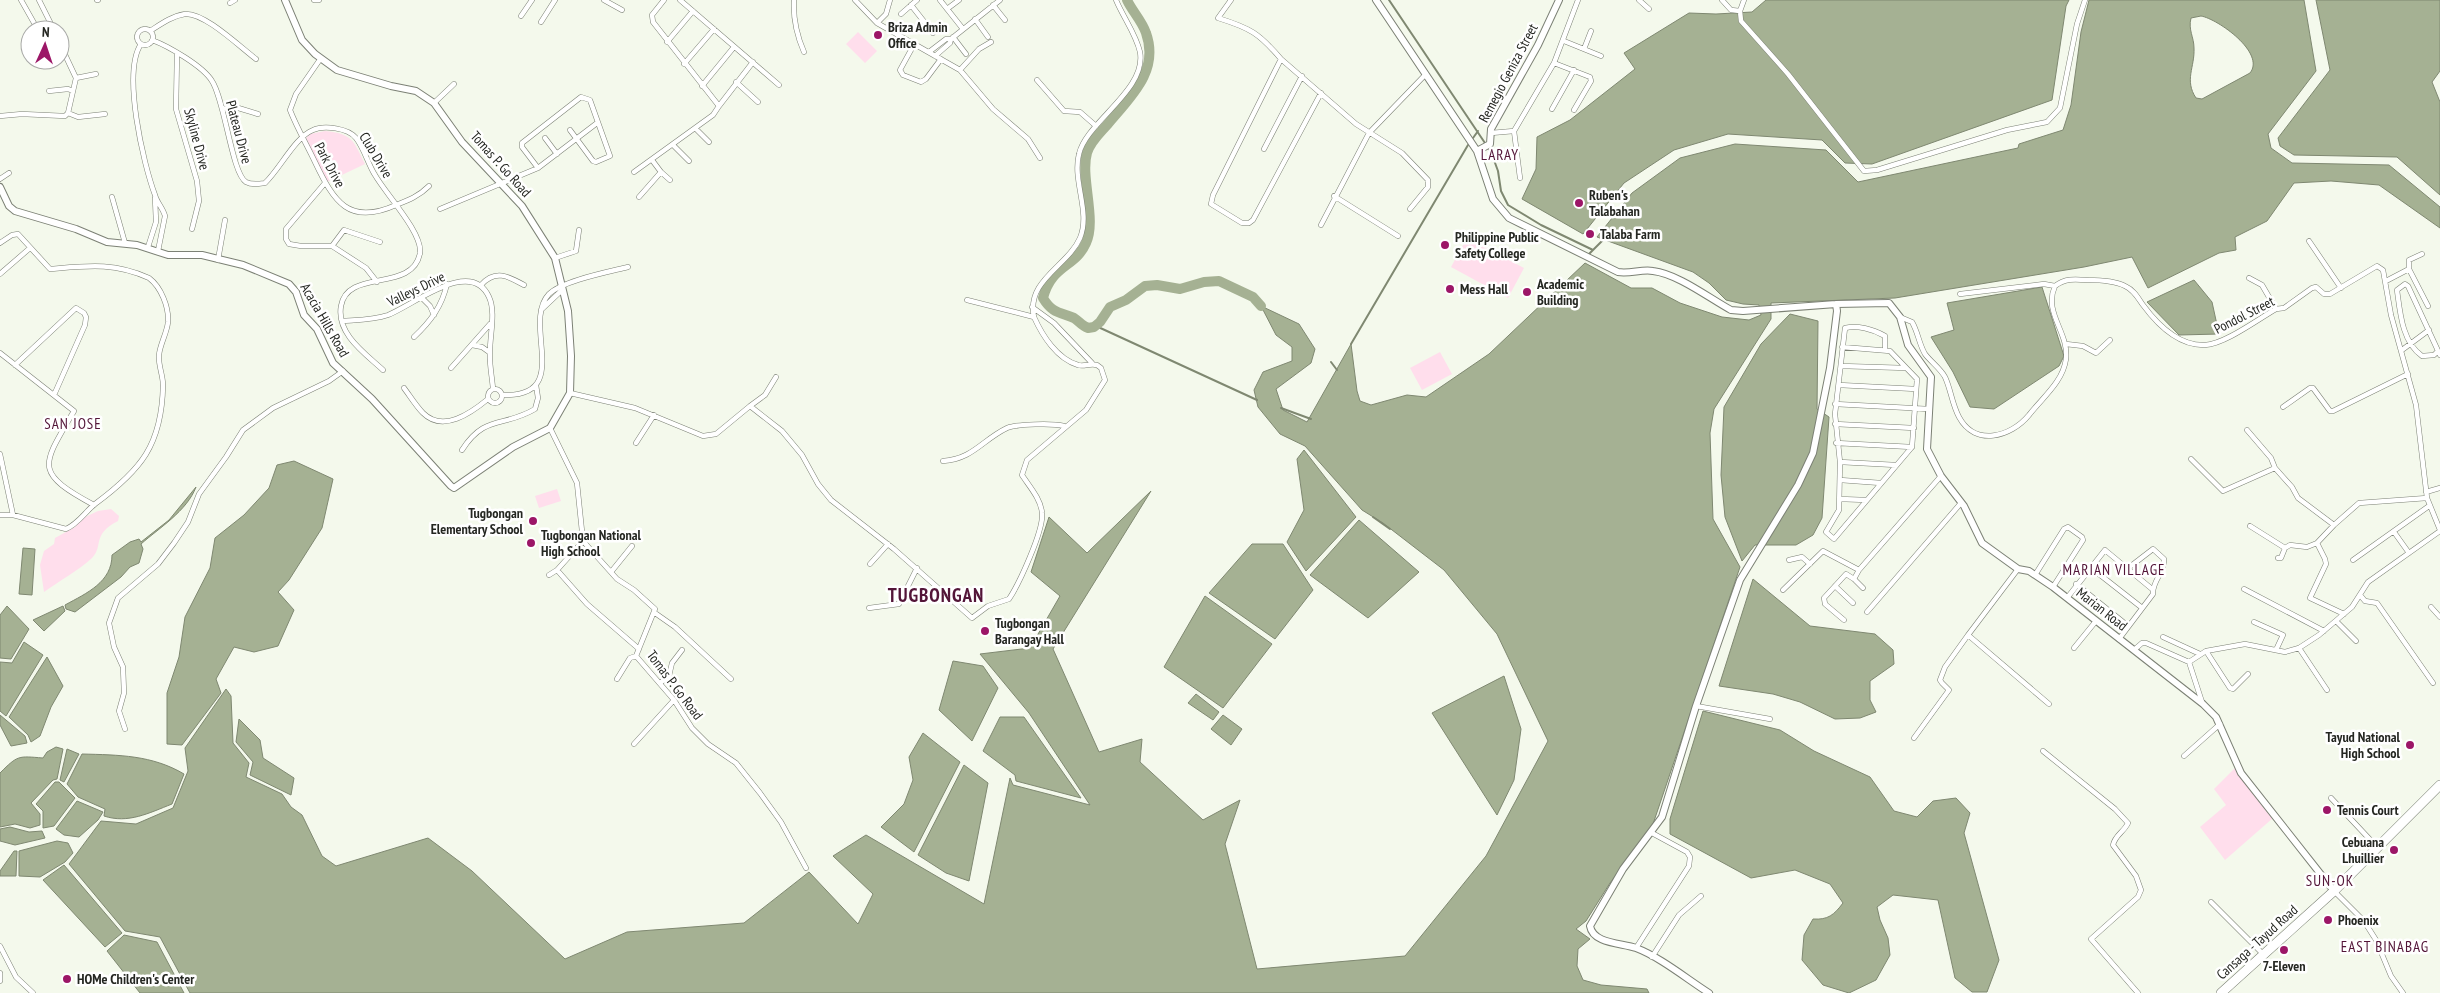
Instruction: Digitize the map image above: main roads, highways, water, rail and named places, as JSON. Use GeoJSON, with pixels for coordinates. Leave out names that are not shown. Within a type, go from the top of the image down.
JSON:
{"type":"FeatureCollection","features":[{"type":"Feature","properties":{"kind":"highway","name":"Cansaga - Tayud Road"},"geometry":{"type":"LineString","coordinates":[[2221,993],[2334,891],[2440,785]]}},
{"type":"Feature","properties":{"kind":"waterway"},"geometry":{"type":"LineString","coordinates":[[1127,0],[1146,33],[1149,47],[1149,60],[1146,72],[1133,94],[1088,149],[1085,174],[1090,223],[1089,234],[1081,251],[1052,279],[1043,298],[1053,309],[1074,318],[1088,328],[1094,327],[1100,322],[1110,307],[1126,300],[1145,286],[1157,285],[1180,289],[1204,282],[1219,281],[1253,297],[1261,306]]}},
{"type":"Feature","properties":{"kind":"waterway"},"geometry":{"type":"LineString","coordinates":[[1389,0],[1491,152],[1498,171],[1501,191],[1508,205],[1541,225],[1593,250]]}},
{"type":"Feature","properties":{"kind":"waterway"},"geometry":{"type":"LineString","coordinates":[[1473,138],[1478,131]]}},
{"type":"Feature","properties":{"kind":"waterway"},"geometry":{"type":"LineString","coordinates":[[1351,344],[1468,145]]}},
{"type":"Feature","properties":{"kind":"waterway"},"geometry":{"type":"LineString","coordinates":[[1589,254],[1605,238]]}},
{"type":"Feature","properties":{"kind":"waterway"},"geometry":{"type":"LineString","coordinates":[[1096,326],[1257,400]]}},
{"type":"Feature","properties":{"kind":"waterway"},"geometry":{"type":"LineString","coordinates":[[1331,362],[1337,370]]}},
{"type":"Feature","properties":{"kind":"waterway"},"geometry":{"type":"LineString","coordinates":[[1281,408],[1311,419]]}},
{"type":"Feature","properties":{"kind":"waterway"},"geometry":{"type":"LineString","coordinates":[[1373,517],[1390,529]]}},
{"type":"Feature","properties":{"kind":"place","name":"Briza Admin Office"},"geometry":{"type":"Point","coordinates":[878,35]}},
{"type":"Feature","properties":{"kind":"place","name":"Ruben's Talabahan"},"geometry":{"type":"Point","coordinates":[1579,203]}},
{"type":"Feature","properties":{"kind":"place","name":"Talaba Farm"},"geometry":{"type":"Point","coordinates":[1590,234]}},
{"type":"Feature","properties":{"kind":"place","name":"Philippine Public Safety College"},"geometry":{"type":"Point","coordinates":[1445,245]}},
{"type":"Feature","properties":{"kind":"place","name":"Mess Hall"},"geometry":{"type":"Point","coordinates":[1450,289]}},
{"type":"Feature","properties":{"kind":"place","name":"Academic Building"},"geometry":{"type":"Point","coordinates":[1527,292]}},
{"type":"Feature","properties":{"kind":"place","name":"Tugbongan Elementary School"},"geometry":{"type":"Point","coordinates":[533,521]}},
{"type":"Feature","properties":{"kind":"place","name":"Tugbongan National High School"},"geometry":{"type":"Point","coordinates":[531,543]}},
{"type":"Feature","properties":{"kind":"place","name":"Tugbongan Barangay Hall"},"geometry":{"type":"Point","coordinates":[985,631]}},
{"type":"Feature","properties":{"kind":"place","name":"Tayud National High School"},"geometry":{"type":"Point","coordinates":[2410,745]}},
{"type":"Feature","properties":{"kind":"place","name":"Tennis Court"},"geometry":{"type":"Point","coordinates":[2327,810]}},
{"type":"Feature","properties":{"kind":"place","name":"Cebuana Lhuillier"},"geometry":{"type":"Point","coordinates":[2394,850]}},
{"type":"Feature","properties":{"kind":"place","name":"Phoenix"},"geometry":{"type":"Point","coordinates":[2328,920]}},
{"type":"Feature","properties":{"kind":"place","name":"7-Eleven"},"geometry":{"type":"Point","coordinates":[2284,950]}},
{"type":"Feature","properties":{"kind":"place","name":"HOMe Children's Center"},"geometry":{"type":"Point","coordinates":[67,979]}},
{"type":"Feature","properties":{"kind":"district","name":"LARAY"},"geometry":{"type":"Point","coordinates":[1500,154]}},
{"type":"Feature","properties":{"kind":"district","name":"SAN JOSE"},"geometry":{"type":"Point","coordinates":[73,423]}},
{"type":"Feature","properties":{"kind":"district","name":"MARIAN VILLAGE"},"geometry":{"type":"Point","coordinates":[2114,569]}},
{"type":"Feature","properties":{"kind":"district","name":"TUGBONGAN"},"geometry":{"type":"Point","coordinates":[936,595]}},
{"type":"Feature","properties":{"kind":"district","name":"SUN-OK"},"geometry":{"type":"Point","coordinates":[2330,880]}},
{"type":"Feature","properties":{"kind":"district","name":"EAST BINABAG"},"geometry":{"type":"Point","coordinates":[2385,946]}}]}
